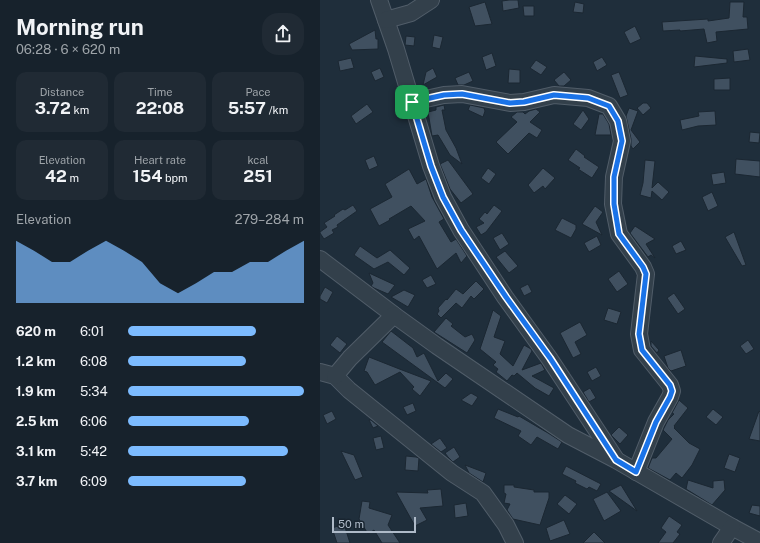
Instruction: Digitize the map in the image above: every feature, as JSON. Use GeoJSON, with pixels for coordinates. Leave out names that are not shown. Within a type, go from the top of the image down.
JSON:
{"type":"FeatureCollection","features":[{"type":"Feature","properties":{"kind":"street"},"geometry":{"type":"LineString","coordinates":[[379,0],[431,166],[443,197],[461,230],[506,297],[550,358],[616,460]]}},
{"type":"Feature","properties":{"kind":"street"},"geometry":{"type":"LineString","coordinates":[[386,20],[410,13],[431,0]]}},
{"type":"Feature","properties":{"kind":"street"},"geometry":{"type":"LineString","coordinates":[[412,102],[444,95],[462,94],[510,103],[524,102],[554,95],[588,98],[609,106],[618,121],[622,141],[614,177],[614,204],[619,234],[643,267],[646,274],[639,334],[640,343],[642,350],[670,385],[672,391],[656,422],[636,472]]}},
{"type":"Feature","properties":{"kind":"street"},"geometry":{"type":"LineString","coordinates":[[320,258],[394,315],[568,435],[616,460],[760,542]]}},
{"type":"Feature","properties":{"kind":"street"},"geometry":{"type":"LineString","coordinates":[[394,315],[350,358],[328,374],[452,473],[483,493],[506,525],[515,543]]}},
{"type":"Feature","properties":{"kind":"street"},"geometry":{"type":"LineString","coordinates":[[721,543],[732,527]]}},
{"type":"Feature","properties":{"kind":"building"},"geometry":{"type":"Polygon","coordinates":[[[518,0],[519,8],[503,11],[502,1],[518,0]]]}},
{"type":"Feature","properties":{"kind":"building"},"geometry":{"type":"Polygon","coordinates":[[[485,2],[492,24],[475,26],[469,7],[485,2]]]}},
{"type":"Feature","properties":{"kind":"building"},"geometry":{"type":"Polygon","coordinates":[[[575,2],[584,4],[583,13],[573,12],[575,2]]]}},
{"type":"Feature","properties":{"kind":"building"},"geometry":{"type":"Polygon","coordinates":[[[730,2],[744,2],[743,17],[747,17],[748,29],[716,32],[717,41],[707,43],[704,29],[663,31],[662,22],[708,19],[708,21],[729,18],[730,2]]]}},
{"type":"Feature","properties":{"kind":"building"},"geometry":{"type":"Polygon","coordinates":[[[523,6],[534,6],[534,16],[524,16],[523,6]]]}},
{"type":"Feature","properties":{"kind":"building"},"geometry":{"type":"Polygon","coordinates":[[[635,26],[641,39],[630,44],[624,32],[635,26]]]}},
{"type":"Feature","properties":{"kind":"building"},"geometry":{"type":"Polygon","coordinates":[[[375,30],[376,39],[378,39],[378,49],[352,50],[349,44],[375,30]]]}},
{"type":"Feature","properties":{"kind":"building"},"geometry":{"type":"Polygon","coordinates":[[[434,35],[443,37],[440,49],[432,47],[434,35]]]}},
{"type":"Feature","properties":{"kind":"building"},"geometry":{"type":"Polygon","coordinates":[[[406,36],[415,37],[414,46],[405,45],[406,36]]]}},
{"type":"Feature","properties":{"kind":"building"},"geometry":{"type":"Polygon","coordinates":[[[748,49],[750,60],[734,62],[733,51],[748,49]]]}},
{"type":"Feature","properties":{"kind":"building"},"geometry":{"type":"Polygon","coordinates":[[[492,53],[496,66],[486,70],[482,57],[492,53]]]}},
{"type":"Feature","properties":{"kind":"building"},"geometry":{"type":"Polygon","coordinates":[[[695,56],[727,59],[727,63],[694,67],[695,56]]]}},
{"type":"Feature","properties":{"kind":"building"},"geometry":{"type":"Polygon","coordinates":[[[602,57],[607,65],[597,71],[593,62],[602,57]]]}},
{"type":"Feature","properties":{"kind":"building"},"geometry":{"type":"Polygon","coordinates":[[[351,58],[354,68],[340,71],[338,61],[351,58]]]}},
{"type":"Feature","properties":{"kind":"building"},"geometry":{"type":"Polygon","coordinates":[[[536,60],[547,67],[541,75],[530,68],[536,60]]]}},
{"type":"Feature","properties":{"kind":"building"},"geometry":{"type":"Polygon","coordinates":[[[380,68],[384,77],[375,81],[371,72],[380,68]]]}},
{"type":"Feature","properties":{"kind":"building"},"geometry":{"type":"Polygon","coordinates":[[[433,68],[437,77],[423,85],[426,72],[433,68]]]}},
{"type":"Feature","properties":{"kind":"building"},"geometry":{"type":"Polygon","coordinates":[[[509,69],[520,70],[520,83],[508,83],[509,69]]]}},
{"type":"Feature","properties":{"kind":"building"},"geometry":{"type":"Polygon","coordinates":[[[469,72],[473,81],[464,85],[458,85],[455,78],[469,72]]]}},
{"type":"Feature","properties":{"kind":"building"},"geometry":{"type":"Polygon","coordinates":[[[564,72],[571,80],[564,86],[559,86],[554,80],[564,72]]]}},
{"type":"Feature","properties":{"kind":"building"},"geometry":{"type":"Polygon","coordinates":[[[619,72],[628,95],[620,98],[611,75],[619,72]]]}},
{"type":"Feature","properties":{"kind":"building"},"geometry":{"type":"Polygon","coordinates":[[[730,78],[730,90],[714,90],[714,79],[730,78]]]}},
{"type":"Feature","properties":{"kind":"building"},"geometry":{"type":"Polygon","coordinates":[[[643,103],[647,103],[651,108],[643,115],[637,108],[643,103]]]}},
{"type":"Feature","properties":{"kind":"building"},"geometry":{"type":"Polygon","coordinates":[[[367,104],[373,112],[356,124],[351,116],[367,104]]]}},
{"type":"Feature","properties":{"kind":"building"},"geometry":{"type":"Polygon","coordinates":[[[444,105],[445,110],[442,110],[446,130],[456,148],[462,164],[450,155],[438,135],[432,136],[428,112],[436,110],[436,107],[444,105]]]}},
{"type":"Feature","properties":{"kind":"building"},"geometry":{"type":"Polygon","coordinates":[[[470,105],[484,108],[485,111],[483,117],[468,110],[470,105]]]}},
{"type":"Feature","properties":{"kind":"building"},"geometry":{"type":"Polygon","coordinates":[[[629,108],[638,111],[631,130],[640,142],[633,149],[631,146],[626,116],[629,108]]]}},
{"type":"Feature","properties":{"kind":"building"},"geometry":{"type":"Polygon","coordinates":[[[536,109],[540,112],[530,122],[542,130],[537,138],[529,133],[508,154],[496,142],[517,122],[511,117],[517,112],[523,112],[525,114],[536,109]]]}},
{"type":"Feature","properties":{"kind":"building"},"geometry":{"type":"Polygon","coordinates":[[[583,110],[589,119],[581,130],[573,124],[583,110]]]}},
{"type":"Feature","properties":{"kind":"building"},"geometry":{"type":"Polygon","coordinates":[[[715,111],[716,125],[698,126],[682,130],[680,120],[699,116],[698,112],[715,111]]]}},
{"type":"Feature","properties":{"kind":"building"},"geometry":{"type":"Polygon","coordinates":[[[599,114],[603,114],[609,124],[611,135],[595,135],[599,114]]]}},
{"type":"Feature","properties":{"kind":"building"},"geometry":{"type":"Polygon","coordinates":[[[750,132],[760,133],[759,143],[749,142],[750,132]]]}},
{"type":"Feature","properties":{"kind":"building"},"geometry":{"type":"Polygon","coordinates":[[[576,149],[585,156],[584,157],[599,167],[592,178],[568,160],[576,149]]]}},
{"type":"Feature","properties":{"kind":"building"},"geometry":{"type":"Polygon","coordinates":[[[374,156],[378,166],[369,170],[365,160],[374,156]]]}},
{"type":"Feature","properties":{"kind":"building"},"geometry":{"type":"Polygon","coordinates":[[[736,159],[760,161],[760,177],[735,174],[736,159]]]}},
{"type":"Feature","properties":{"kind":"building"},"geometry":{"type":"Polygon","coordinates":[[[448,160],[473,194],[461,203],[450,189],[440,164],[448,160]]]}},
{"type":"Feature","properties":{"kind":"building"},"geometry":{"type":"Polygon","coordinates":[[[645,160],[655,161],[652,188],[658,182],[669,192],[662,200],[652,191],[651,198],[640,195],[643,183],[645,160]]]}},
{"type":"Feature","properties":{"kind":"building"},"geometry":{"type":"Polygon","coordinates":[[[488,168],[496,174],[489,184],[481,178],[488,168]]]}},
{"type":"Feature","properties":{"kind":"building"},"geometry":{"type":"Polygon","coordinates":[[[543,168],[555,178],[545,189],[543,186],[534,193],[528,185],[543,168]]]}},
{"type":"Feature","properties":{"kind":"building"},"geometry":{"type":"Polygon","coordinates":[[[409,169],[417,184],[426,179],[432,197],[444,219],[439,222],[451,242],[456,239],[467,256],[461,263],[456,253],[437,269],[419,236],[414,240],[408,229],[425,221],[411,206],[379,226],[370,209],[392,197],[385,184],[409,169]]]}},
{"type":"Feature","properties":{"kind":"building"},"geometry":{"type":"Polygon","coordinates":[[[724,172],[726,183],[713,185],[711,174],[724,172]]]}},
{"type":"Feature","properties":{"kind":"building"},"geometry":{"type":"Polygon","coordinates":[[[712,192],[718,206],[708,211],[702,197],[712,192]]]}},
{"type":"Feature","properties":{"kind":"building"},"geometry":{"type":"Polygon","coordinates":[[[353,205],[357,211],[337,225],[338,227],[332,230],[334,233],[324,239],[320,232],[327,227],[324,223],[343,209],[345,210],[353,205]]]}},
{"type":"Feature","properties":{"kind":"building"},"geometry":{"type":"Polygon","coordinates":[[[494,205],[502,211],[486,232],[481,235],[476,227],[484,223],[479,219],[485,212],[487,214],[494,205]]]}},
{"type":"Feature","properties":{"kind":"building"},"geometry":{"type":"Polygon","coordinates":[[[595,206],[603,212],[596,222],[602,235],[582,224],[595,206]]]}},
{"type":"Feature","properties":{"kind":"building"},"geometry":{"type":"Polygon","coordinates":[[[562,218],[576,225],[576,229],[571,238],[555,230],[562,218]]]}},
{"type":"Feature","properties":{"kind":"building"},"geometry":{"type":"Polygon","coordinates":[[[635,226],[655,239],[646,244],[655,258],[651,255],[648,257],[630,233],[635,226]]]}},
{"type":"Feature","properties":{"kind":"building"},"geometry":{"type":"Polygon","coordinates":[[[734,232],[746,265],[742,266],[725,237],[734,232]]]}},
{"type":"Feature","properties":{"kind":"building"},"geometry":{"type":"Polygon","coordinates":[[[502,233],[509,244],[500,250],[493,238],[502,233]]]}},
{"type":"Feature","properties":{"kind":"building"},"geometry":{"type":"Polygon","coordinates":[[[597,236],[601,245],[589,252],[584,243],[597,236]]]}},
{"type":"Feature","properties":{"kind":"building"},"geometry":{"type":"Polygon","coordinates":[[[681,241],[686,250],[676,254],[672,246],[681,241]]]}},
{"type":"Feature","properties":{"kind":"building"},"geometry":{"type":"Polygon","coordinates":[[[360,246],[377,258],[390,250],[410,268],[404,275],[388,262],[374,269],[354,255],[360,246]]]}},
{"type":"Feature","properties":{"kind":"building"},"geometry":{"type":"Polygon","coordinates":[[[505,251],[518,266],[509,273],[496,257],[505,251]]]}},
{"type":"Feature","properties":{"kind":"building"},"geometry":{"type":"Polygon","coordinates":[[[619,271],[628,284],[617,292],[608,279],[619,271]]]}},
{"type":"Feature","properties":{"kind":"building"},"geometry":{"type":"Polygon","coordinates":[[[369,273],[395,285],[388,294],[374,288],[371,286],[373,283],[369,273]]]}},
{"type":"Feature","properties":{"kind":"building"},"geometry":{"type":"Polygon","coordinates":[[[431,275],[436,284],[427,288],[422,280],[431,275]]]}},
{"type":"Feature","properties":{"kind":"building"},"geometry":{"type":"Polygon","coordinates":[[[476,281],[484,289],[474,299],[471,296],[462,308],[456,303],[441,318],[437,314],[439,311],[438,308],[456,289],[463,294],[476,281]]]}},
{"type":"Feature","properties":{"kind":"building"},"geometry":{"type":"Polygon","coordinates":[[[528,284],[532,292],[524,296],[520,288],[528,284]]]}},
{"type":"Feature","properties":{"kind":"building"},"geometry":{"type":"Polygon","coordinates":[[[325,287],[333,292],[327,303],[320,299],[325,287]]]}},
{"type":"Feature","properties":{"kind":"building"},"geometry":{"type":"Polygon","coordinates":[[[404,290],[415,295],[408,307],[391,297],[404,290]]]}},
{"type":"Feature","properties":{"kind":"building"},"geometry":{"type":"Polygon","coordinates":[[[674,293],[685,309],[678,314],[667,298],[674,293]]]}},
{"type":"Feature","properties":{"kind":"building"},"geometry":{"type":"Polygon","coordinates":[[[608,308],[621,312],[617,324],[604,320],[608,308]]]}},
{"type":"Feature","properties":{"kind":"building"},"geometry":{"type":"Polygon","coordinates":[[[493,310],[501,316],[494,337],[505,341],[500,354],[513,366],[524,345],[531,349],[532,351],[522,370],[541,363],[545,370],[532,376],[554,388],[549,396],[535,388],[517,373],[514,376],[512,375],[507,381],[496,372],[498,369],[493,365],[496,362],[480,349],[493,310]]]}},
{"type":"Feature","properties":{"kind":"building"},"geometry":{"type":"Polygon","coordinates":[[[446,318],[453,324],[451,326],[465,337],[472,334],[475,340],[467,353],[434,332],[446,318]]]}},
{"type":"Feature","properties":{"kind":"building"},"geometry":{"type":"Polygon","coordinates":[[[580,322],[587,335],[575,342],[581,354],[573,358],[560,333],[580,322]]]}},
{"type":"Feature","properties":{"kind":"building"},"geometry":{"type":"Polygon","coordinates":[[[391,331],[413,348],[417,357],[424,353],[438,381],[446,373],[453,379],[445,388],[382,342],[391,331]]]}},
{"type":"Feature","properties":{"kind":"building"},"geometry":{"type":"Polygon","coordinates":[[[337,336],[347,344],[340,353],[330,345],[337,336]]]}},
{"type":"Feature","properties":{"kind":"building"},"geometry":{"type":"Polygon","coordinates":[[[748,340],[754,349],[746,354],[740,346],[748,340]]]}},
{"type":"Feature","properties":{"kind":"building"},"geometry":{"type":"Polygon","coordinates":[[[651,341],[659,350],[657,353],[651,346],[651,341]]]}},
{"type":"Feature","properties":{"kind":"building"},"geometry":{"type":"Polygon","coordinates":[[[681,350],[686,366],[671,371],[668,368],[664,356],[681,350]]]}},
{"type":"Feature","properties":{"kind":"building"},"geometry":{"type":"Polygon","coordinates":[[[369,357],[431,381],[420,396],[412,389],[414,387],[400,372],[375,385],[367,372],[364,371],[369,357]]]}},
{"type":"Feature","properties":{"kind":"building"},"geometry":{"type":"Polygon","coordinates":[[[596,367],[601,376],[592,381],[587,372],[596,367]]]}},
{"type":"Feature","properties":{"kind":"building"},"geometry":{"type":"Polygon","coordinates":[[[590,388],[596,398],[589,402],[583,392],[590,388]]]}},
{"type":"Feature","properties":{"kind":"building"},"geometry":{"type":"Polygon","coordinates":[[[471,393],[478,397],[472,406],[461,400],[471,393]]]}},
{"type":"Feature","properties":{"kind":"building"},"geometry":{"type":"Polygon","coordinates":[[[679,400],[688,408],[674,428],[689,443],[700,449],[692,465],[682,478],[676,473],[670,480],[648,468],[652,458],[656,458],[672,439],[663,430],[668,420],[674,414],[672,413],[679,400]]]}},
{"type":"Feature","properties":{"kind":"building"},"geometry":{"type":"Polygon","coordinates":[[[413,403],[416,411],[407,415],[403,407],[413,403]]]}},
{"type":"Feature","properties":{"kind":"building"},"geometry":{"type":"Polygon","coordinates":[[[498,409],[518,417],[519,416],[562,442],[558,449],[537,437],[531,445],[518,436],[521,431],[494,418],[498,409]]]}},
{"type":"Feature","properties":{"kind":"building"},"geometry":{"type":"Polygon","coordinates":[[[713,409],[723,417],[716,425],[706,417],[713,409]]]}},
{"type":"Feature","properties":{"kind":"building"},"geometry":{"type":"Polygon","coordinates":[[[332,411],[336,419],[327,424],[323,415],[332,411]]]}},
{"type":"Feature","properties":{"kind":"building"},"geometry":{"type":"Polygon","coordinates":[[[759,411],[760,412],[760,441],[749,439],[759,411]]]}},
{"type":"Feature","properties":{"kind":"building"},"geometry":{"type":"Polygon","coordinates":[[[369,420],[371,420],[378,426],[373,428],[369,420]]]}},
{"type":"Feature","properties":{"kind":"building"},"geometry":{"type":"Polygon","coordinates":[[[619,427],[628,435],[620,444],[611,435],[619,427]]]}},
{"type":"Feature","properties":{"kind":"building"},"geometry":{"type":"Polygon","coordinates":[[[381,436],[384,448],[376,450],[373,438],[381,436]]]}},
{"type":"Feature","properties":{"kind":"building"},"geometry":{"type":"Polygon","coordinates":[[[440,438],[447,448],[441,452],[431,444],[440,438]]]}},
{"type":"Feature","properties":{"kind":"building"},"geometry":{"type":"Polygon","coordinates":[[[454,447],[460,457],[453,462],[445,453],[454,447]]]}},
{"type":"Feature","properties":{"kind":"building"},"geometry":{"type":"Polygon","coordinates":[[[341,451],[354,455],[363,477],[355,480],[341,451]]]}},
{"type":"Feature","properties":{"kind":"building"},"geometry":{"type":"Polygon","coordinates":[[[729,454],[740,458],[735,472],[724,468],[729,454]]]}},
{"type":"Feature","properties":{"kind":"building"},"geometry":{"type":"Polygon","coordinates":[[[406,456],[419,458],[418,471],[405,470],[406,456]]]}},
{"type":"Feature","properties":{"kind":"building"},"geometry":{"type":"Polygon","coordinates":[[[465,465],[486,473],[483,482],[469,473],[465,465]]]}},
{"type":"Feature","properties":{"kind":"building"},"geometry":{"type":"Polygon","coordinates":[[[566,466],[601,484],[597,491],[589,487],[587,489],[575,483],[576,481],[562,474],[566,466]]]}},
{"type":"Feature","properties":{"kind":"building"},"geometry":{"type":"Polygon","coordinates":[[[688,480],[713,488],[713,481],[724,480],[725,490],[712,505],[686,489],[688,480]]]}},
{"type":"Feature","properties":{"kind":"building"},"geometry":{"type":"Polygon","coordinates":[[[504,485],[514,485],[514,487],[534,490],[534,492],[549,492],[549,498],[540,525],[513,519],[507,510],[510,504],[504,503],[506,494],[504,493],[504,485]]]}},
{"type":"Feature","properties":{"kind":"building"},"geometry":{"type":"Polygon","coordinates":[[[621,485],[637,511],[609,491],[621,485]]]}},
{"type":"Feature","properties":{"kind":"building"},"geometry":{"type":"Polygon","coordinates":[[[441,489],[443,506],[420,508],[427,520],[415,526],[396,492],[428,493],[427,490],[441,489]]]}},
{"type":"Feature","properties":{"kind":"building"},"geometry":{"type":"Polygon","coordinates":[[[607,492],[621,511],[604,521],[593,499],[607,492]]]}},
{"type":"Feature","properties":{"kind":"building"},"geometry":{"type":"Polygon","coordinates":[[[565,495],[577,504],[569,514],[557,504],[565,495]]]}},
{"type":"Feature","properties":{"kind":"building"},"geometry":{"type":"Polygon","coordinates":[[[362,501],[370,502],[369,508],[392,515],[388,525],[400,543],[382,543],[374,530],[368,534],[359,519],[362,501]]]}},
{"type":"Feature","properties":{"kind":"building"},"geometry":{"type":"Polygon","coordinates":[[[466,503],[468,516],[455,518],[454,505],[466,503]]]}},
{"type":"Feature","properties":{"kind":"building"},"geometry":{"type":"Polygon","coordinates":[[[752,505],[760,506],[760,516],[749,513],[752,505]]]}},
{"type":"Feature","properties":{"kind":"building"},"geometry":{"type":"Polygon","coordinates":[[[669,516],[682,525],[677,532],[680,534],[673,543],[658,543],[666,532],[661,528],[669,516]]]}},
{"type":"Feature","properties":{"kind":"building"},"geometry":{"type":"Polygon","coordinates":[[[564,520],[570,534],[550,541],[546,528],[564,520]]]}},
{"type":"Feature","properties":{"kind":"building"},"geometry":{"type":"Polygon","coordinates":[[[344,524],[350,543],[337,543],[332,528],[344,524]]]}},
{"type":"Feature","properties":{"kind":"building"},"geometry":{"type":"Polygon","coordinates":[[[594,532],[605,543],[583,543],[594,532]]]}},
{"type":"Feature","properties":{"kind":"route"},"geometry":{"type":"LineString","coordinates":[[462,94],[510,103],[524,102],[554,95],[588,98],[609,106],[618,121],[622,141],[614,177],[614,204],[619,234],[643,267],[646,274],[639,334],[640,343],[642,350],[670,385],[672,391],[656,422],[636,472],[616,460],[550,358],[506,297],[461,230],[443,197],[431,166],[412,102],[444,95],[462,94]]}}]}
